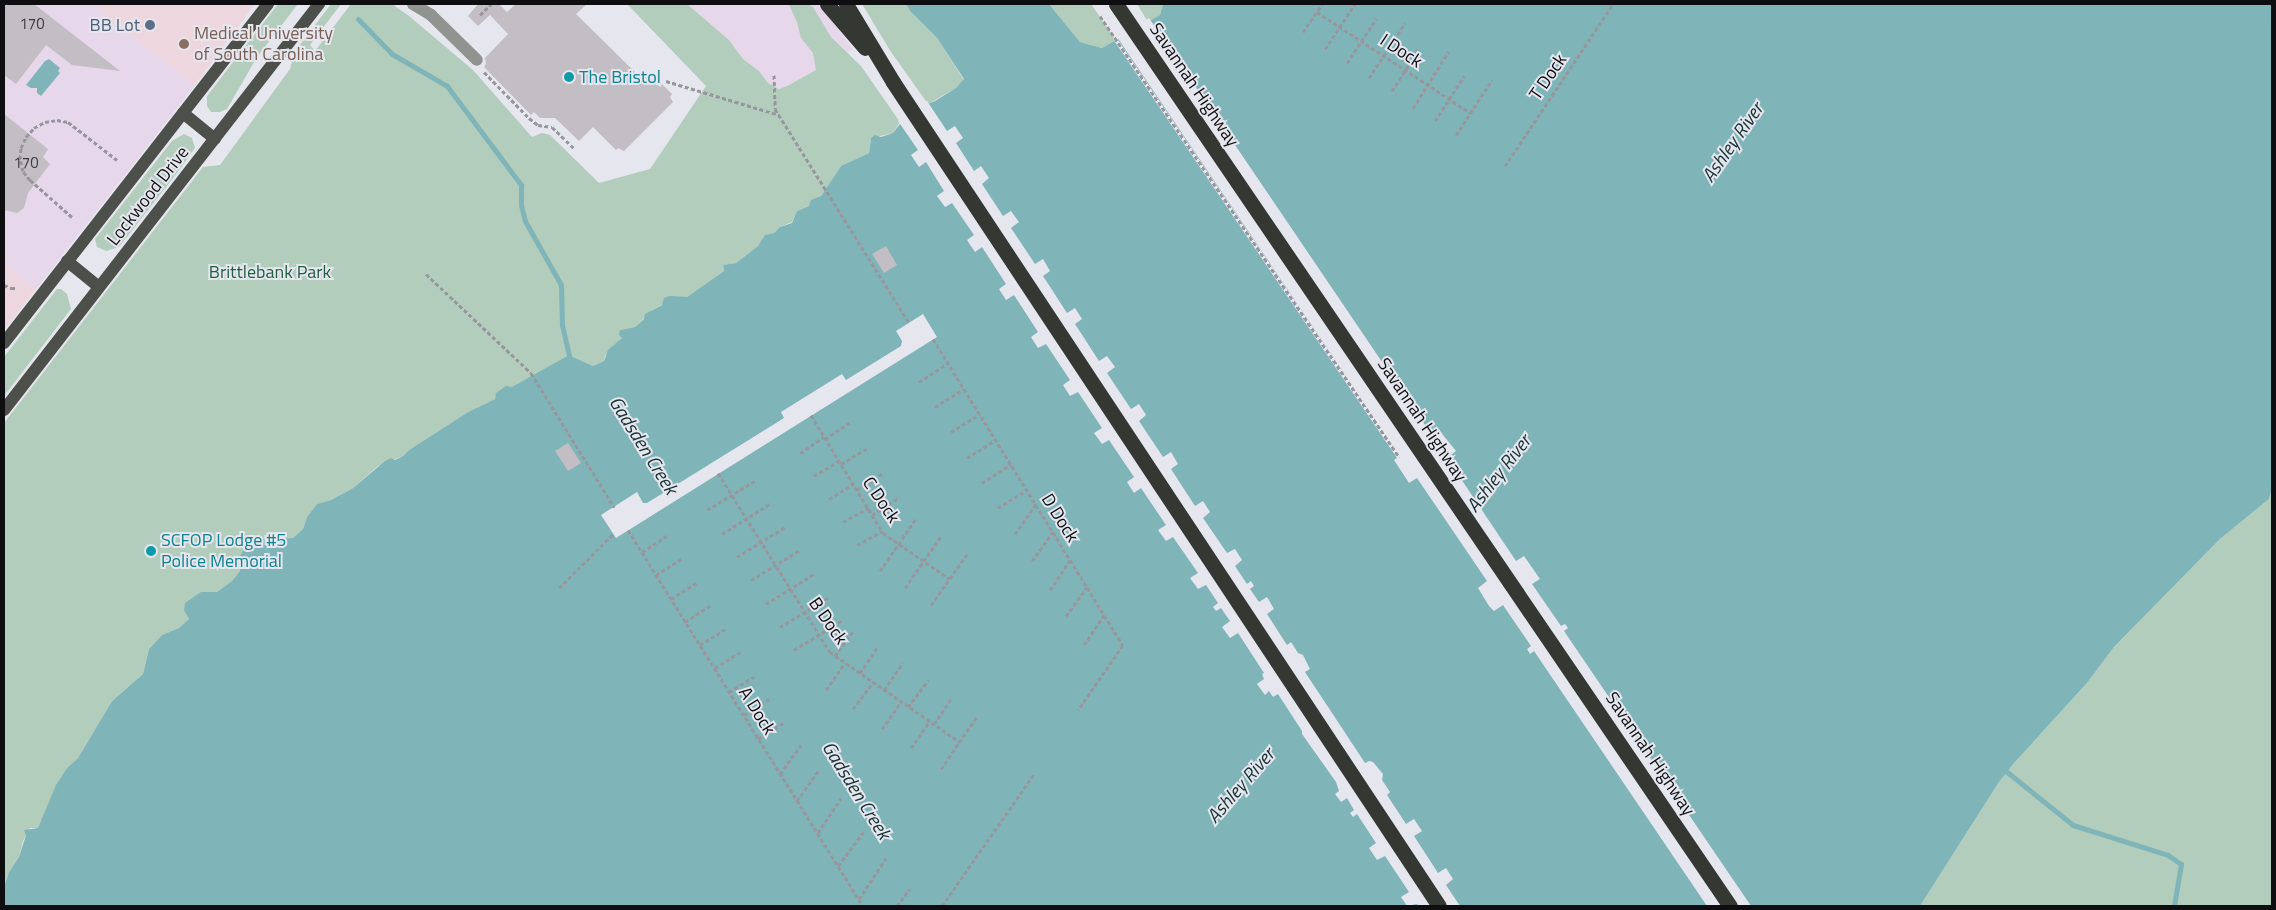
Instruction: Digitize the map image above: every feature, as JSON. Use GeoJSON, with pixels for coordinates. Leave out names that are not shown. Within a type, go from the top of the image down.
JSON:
{"type":"FeatureCollection","features":[{"type":"Feature","properties":{"kind":"highway"},"geometry":{"type":"LineString","coordinates":[[827,4],[893,82]]}},
{"type":"Feature","properties":{"kind":"highway"},"geometry":{"type":"LineString","coordinates":[[846,4],[893,82],[1439,906]]}},
{"type":"Feature","properties":{"kind":"highway","name":"Savannah Highway"},"geometry":{"type":"LineString","coordinates":[[1116,4],[1730,906]]}},
{"type":"Feature","properties":{"kind":"main road","name":"Lockwood Drive"},"geometry":{"type":"LineString","coordinates":[[4,343],[268,4]]}},
{"type":"Feature","properties":{"kind":"main road","name":"Lockwood Drive"},"geometry":{"type":"LineString","coordinates":[[4,410],[319,4]]}},
{"type":"Feature","properties":{"kind":"main road"},"geometry":{"type":"LineString","coordinates":[[183,113],[215,139]]}},
{"type":"Feature","properties":{"kind":"main road"},"geometry":{"type":"LineString","coordinates":[[67,261],[99,287]]}},
{"type":"Feature","properties":{"kind":"lane"},"geometry":{"type":"LineString","coordinates":[[413,4],[431,15],[477,60]]}},
{"type":"Feature","properties":{"kind":"path"},"geometry":{"type":"LineString","coordinates":[[480,15],[491,4]]}},
{"type":"Feature","properties":{"kind":"path"},"geometry":{"type":"LineString","coordinates":[[1303,32],[1322,4]]}},
{"type":"Feature","properties":{"kind":"path"},"geometry":{"type":"LineString","coordinates":[[1325,49],[1355,4]]}},
{"type":"Feature","properties":{"kind":"path","name":"T Dock"},"geometry":{"type":"LineString","coordinates":[[1505,166],[1613,4]]}},
{"type":"Feature","properties":{"kind":"path","name":"I Dock"},"geometry":{"type":"LineString","coordinates":[[1317,12],[1471,113]]}},
{"type":"Feature","properties":{"kind":"path"},"geometry":{"type":"LineString","coordinates":[[1100,16],[1399,457]]}},
{"type":"Feature","properties":{"kind":"path"},"geometry":{"type":"LineString","coordinates":[[1347,63],[1376,19]]}},
{"type":"Feature","properties":{"kind":"path"},"geometry":{"type":"LineString","coordinates":[[1369,78],[1405,22]]}},
{"type":"Feature","properties":{"kind":"path"},"geometry":{"type":"LineString","coordinates":[[1392,92],[1420,47]]}},
{"type":"Feature","properties":{"kind":"path"},"geometry":{"type":"LineString","coordinates":[[1413,108],[1449,51]]}},
{"type":"Feature","properties":{"kind":"path"},"geometry":{"type":"LineString","coordinates":[[477,60],[480,68],[529,118],[538,126],[552,127],[575,149]]}},
{"type":"Feature","properties":{"kind":"path"},"geometry":{"type":"LineString","coordinates":[[774,75],[775,109],[909,323]]}},
{"type":"Feature","properties":{"kind":"path"},"geometry":{"type":"LineString","coordinates":[[1435,121],[1464,76]]}},
{"type":"Feature","properties":{"kind":"path"},"geometry":{"type":"LineString","coordinates":[[1456,135],[1492,80]]}},
{"type":"Feature","properties":{"kind":"path"},"geometry":{"type":"LineString","coordinates":[[666,81],[779,115]]}},
{"type":"Feature","properties":{"kind":"path"},"geometry":{"type":"LineString","coordinates":[[72,218],[30,180],[23,171],[20,160],[21,148],[26,137],[34,128],[45,122],[57,120],[68,122],[117,160]]}},
{"type":"Feature","properties":{"kind":"path"},"geometry":{"type":"LineString","coordinates":[[426,274],[531,373],[614,507]]}},
{"type":"Feature","properties":{"kind":"path"},"geometry":{"type":"LineString","coordinates":[[4,285],[18,288]]}},
{"type":"Feature","properties":{"kind":"path","name":"D Dock"},"geometry":{"type":"LineString","coordinates":[[933,339],[1123,645],[1078,710]]}},
{"type":"Feature","properties":{"kind":"path"},"geometry":{"type":"LineString","coordinates":[[920,382],[948,363]]}},
{"type":"Feature","properties":{"kind":"path"},"geometry":{"type":"LineString","coordinates":[[935,407],[964,389]]}},
{"type":"Feature","properties":{"kind":"path"},"geometry":{"type":"LineString","coordinates":[[951,432],[980,414]]}},
{"type":"Feature","properties":{"kind":"path","name":"C Dock"},"geometry":{"type":"LineString","coordinates":[[811,415],[882,531],[950,579]]}},
{"type":"Feature","properties":{"kind":"path"},"geometry":{"type":"LineString","coordinates":[[800,453],[853,421]]}},
{"type":"Feature","properties":{"kind":"path"},"geometry":{"type":"LineString","coordinates":[[967,458],[996,440]]}},
{"type":"Feature","properties":{"kind":"path"},"geometry":{"type":"LineString","coordinates":[[814,476],[869,447]]}},
{"type":"Feature","properties":{"kind":"path"},"geometry":{"type":"LineString","coordinates":[[982,483],[1011,464]]}},
{"type":"Feature","properties":{"kind":"path"},"geometry":{"type":"LineString","coordinates":[[856,490],[884,472]]}},
{"type":"Feature","properties":{"kind":"path","name":"B Dock"},"geometry":{"type":"LineString","coordinates":[[718,473],[830,652],[960,742]]}},
{"type":"Feature","properties":{"kind":"path"},"geometry":{"type":"LineString","coordinates":[[708,510],[756,480]]}},
{"type":"Feature","properties":{"kind":"path"},"geometry":{"type":"LineString","coordinates":[[829,499],[853,484]]}},
{"type":"Feature","properties":{"kind":"path"},"geometry":{"type":"LineString","coordinates":[[998,508],[1027,490]]}},
{"type":"Feature","properties":{"kind":"path"},"geometry":{"type":"LineString","coordinates":[[872,515],[900,497]]}},
{"type":"Feature","properties":{"kind":"path"},"geometry":{"type":"LineString","coordinates":[[722,534],[771,503]]}},
{"type":"Feature","properties":{"kind":"path"},"geometry":{"type":"LineString","coordinates":[[1015,534],[1036,504]]}},
{"type":"Feature","properties":{"kind":"path"},"geometry":{"type":"LineString","coordinates":[[843,522],[868,508]]}},
{"type":"Feature","properties":{"kind":"path"},"geometry":{"type":"LineString","coordinates":[[880,571],[917,517]]}},
{"type":"Feature","properties":{"kind":"path"},"geometry":{"type":"LineString","coordinates":[[737,557],[785,527]]}},
{"type":"Feature","properties":{"kind":"path","name":"A Dock"},"geometry":{"type":"LineString","coordinates":[[628,530],[863,906]]}},
{"type":"Feature","properties":{"kind":"path"},"geometry":{"type":"LineString","coordinates":[[857,545],[882,531]]}},
{"type":"Feature","properties":{"kind":"path"},"geometry":{"type":"LineString","coordinates":[[1032,561],[1053,532]]}},
{"type":"Feature","properties":{"kind":"path"},"geometry":{"type":"LineString","coordinates":[[559,588],[613,534]]}},
{"type":"Feature","properties":{"kind":"path"},"geometry":{"type":"LineString","coordinates":[[905,588],[942,535]]}},
{"type":"Feature","properties":{"kind":"path"},"geometry":{"type":"LineString","coordinates":[[642,552],[667,536]]}},
{"type":"Feature","properties":{"kind":"path"},"geometry":{"type":"LineString","coordinates":[[751,580],[800,550]]}},
{"type":"Feature","properties":{"kind":"path"},"geometry":{"type":"LineString","coordinates":[[931,606],[968,553]]}},
{"type":"Feature","properties":{"kind":"path"},"geometry":{"type":"LineString","coordinates":[[656,575],[682,559]]}},
{"type":"Feature","properties":{"kind":"path"},"geometry":{"type":"LineString","coordinates":[[1050,590],[1070,560]]}},
{"type":"Feature","properties":{"kind":"path"},"geometry":{"type":"LineString","coordinates":[[766,604],[814,574]]}},
{"type":"Feature","properties":{"kind":"path"},"geometry":{"type":"LineString","coordinates":[[671,599],[697,583]]}},
{"type":"Feature","properties":{"kind":"path"},"geometry":{"type":"LineString","coordinates":[[1066,616],[1087,587]]}},
{"type":"Feature","properties":{"kind":"path"},"geometry":{"type":"LineString","coordinates":[[780,627],[829,597]]}},
{"type":"Feature","properties":{"kind":"path"},"geometry":{"type":"LineString","coordinates":[[686,622],[711,605]]}},
{"type":"Feature","properties":{"kind":"path"},"geometry":{"type":"LineString","coordinates":[[1084,645],[1104,614]]}},
{"type":"Feature","properties":{"kind":"path"},"geometry":{"type":"LineString","coordinates":[[794,650],[844,620]]}},
{"type":"Feature","properties":{"kind":"path"},"geometry":{"type":"LineString","coordinates":[[700,645],[726,629]]}},
{"type":"Feature","properties":{"kind":"path"},"geometry":{"type":"LineString","coordinates":[[835,656],[854,630]]}},
{"type":"Feature","properties":{"kind":"path"},"geometry":{"type":"LineString","coordinates":[[860,673],[878,646]]}},
{"type":"Feature","properties":{"kind":"path"},"geometry":{"type":"LineString","coordinates":[[715,668],[741,652]]}},
{"type":"Feature","properties":{"kind":"path"},"geometry":{"type":"LineString","coordinates":[[826,690],[845,663]]}},
{"type":"Feature","properties":{"kind":"path"},"geometry":{"type":"LineString","coordinates":[[884,690],[903,663]]}},
{"type":"Feature","properties":{"kind":"path"},"geometry":{"type":"LineString","coordinates":[[729,692],[756,676]]}},
{"type":"Feature","properties":{"kind":"path"},"geometry":{"type":"LineString","coordinates":[[908,707],[928,680]]}},
{"type":"Feature","properties":{"kind":"path"},"geometry":{"type":"LineString","coordinates":[[854,709],[873,682]]}},
{"type":"Feature","properties":{"kind":"path"},"geometry":{"type":"LineString","coordinates":[[911,748],[952,697]]}},
{"type":"Feature","properties":{"kind":"path"},"geometry":{"type":"LineString","coordinates":[[744,715],[770,699]]}},
{"type":"Feature","properties":{"kind":"path"},"geometry":{"type":"LineString","coordinates":[[882,729],[901,702]]}},
{"type":"Feature","properties":{"kind":"path"},"geometry":{"type":"LineString","coordinates":[[941,769],[978,715]]}},
{"type":"Feature","properties":{"kind":"path"},"geometry":{"type":"LineString","coordinates":[[758,739],[785,722]]}},
{"type":"Feature","properties":{"kind":"path"},"geometry":{"type":"LineString","coordinates":[[780,774],[801,745]]}},
{"type":"Feature","properties":{"kind":"path"},"geometry":{"type":"LineString","coordinates":[[797,801],[819,769]]}},
{"type":"Feature","properties":{"kind":"path"},"geometry":{"type":"LineString","coordinates":[[942,906],[1034,774]]}},
{"type":"Feature","properties":{"kind":"path"},"geometry":{"type":"LineString","coordinates":[[818,833],[841,798]]}},
{"type":"Feature","properties":{"kind":"path"},"geometry":{"type":"LineString","coordinates":[[838,866],[865,830]]}},
{"type":"Feature","properties":{"kind":"path"},"geometry":{"type":"LineString","coordinates":[[859,900],[886,858]]}},
{"type":"Feature","properties":{"kind":"path"},"geometry":{"type":"LineString","coordinates":[[897,906],[910,889]]}},
{"type":"Feature","properties":{"kind":"shaded area"},"geometry":{"type":"Polygon","coordinates":[[[4,4],[91,4],[195,85],[36,289],[4,264],[4,4]]]}},
{"type":"Feature","properties":{"kind":"shaded area","name":"Medical University of South Carolina"},"geometry":{"type":"Polygon","coordinates":[[[91,4],[255,4],[195,85],[91,4]]]}},
{"type":"Feature","properties":{"kind":"shaded area"},"geometry":{"type":"Polygon","coordinates":[[[687,4],[819,4],[853,49],[779,89],[768,83],[759,71],[743,59],[729,40],[687,4]]]}},
{"type":"Feature","properties":{"kind":"shaded area"},"geometry":{"type":"Polygon","coordinates":[[[4,264],[36,289],[4,330],[4,264]]]}},
{"type":"Feature","properties":{"kind":"green space"},"geometry":{"type":"Polygon","coordinates":[[[278,4],[298,4],[257,57],[227,109],[220,112],[211,112],[207,106],[207,96],[278,4]]]}},
{"type":"Feature","properties":{"kind":"green space","name":"Brittlebank Park"},"geometry":{"type":"Polygon","coordinates":[[[331,4],[341,4],[310,45],[315,51],[351,4],[392,4],[473,70],[532,137],[542,133],[550,135],[599,183],[650,169],[706,86],[627,4],[687,4],[729,40],[743,59],[759,71],[768,83],[779,89],[816,70],[813,53],[801,38],[797,22],[789,5],[807,4],[813,7],[831,37],[861,66],[900,122],[893,133],[871,138],[869,153],[841,166],[821,196],[809,206],[797,211],[792,222],[780,227],[774,233],[766,235],[758,246],[736,263],[723,265],[724,271],[687,297],[674,298],[652,310],[635,327],[620,330],[622,338],[605,356],[604,361],[593,366],[569,355],[495,399],[468,412],[409,450],[403,456],[378,466],[353,488],[331,500],[317,504],[307,517],[303,529],[293,538],[263,539],[254,545],[250,544],[238,560],[240,571],[232,581],[217,592],[201,592],[188,614],[189,619],[179,628],[162,635],[149,649],[143,674],[112,701],[78,758],[67,768],[38,828],[30,828],[23,841],[19,857],[9,872],[4,887],[4,423],[203,167],[220,165],[290,69],[295,51],[331,4]]]}},
{"type":"Feature","properties":{"kind":"green space"},"geometry":{"type":"Polygon","coordinates":[[[862,4],[906,4],[910,11],[937,38],[964,80],[956,88],[928,104],[891,52],[862,4]]]}},
{"type":"Feature","properties":{"kind":"green space"},"geometry":{"type":"Polygon","coordinates":[[[1049,4],[1091,4],[1116,40],[1102,48],[1080,42],[1049,4]]]}},
{"type":"Feature","properties":{"kind":"green space"},"geometry":{"type":"Polygon","coordinates":[[[1137,4],[1163,4],[1160,15],[1148,22],[1137,4]]]}},
{"type":"Feature","properties":{"kind":"green space"},"geometry":{"type":"Polygon","coordinates":[[[184,134],[192,138],[195,148],[177,173],[119,247],[106,251],[97,247],[95,239],[172,141],[184,134]]]}},
{"type":"Feature","properties":{"kind":"green space"},"geometry":{"type":"Polygon","coordinates":[[[57,289],[61,289],[67,294],[71,309],[4,396],[4,357],[57,289]]]}},
{"type":"Feature","properties":{"kind":"green space"},"geometry":{"type":"Polygon","coordinates":[[[2272,488],[2272,906],[1920,906],[1999,782],[2015,762],[2087,683],[2114,647],[2220,539],[2269,499],[2272,488]]]}},
{"type":"Feature","properties":{"kind":"water","name":"Ashley River"},"geometry":{"type":"Polygon","coordinates":[[[906,4],[1049,4],[1080,42],[1102,48],[1160,15],[1163,4],[2272,4],[2272,488],[2269,499],[2220,539],[2114,647],[2087,683],[2015,762],[1999,782],[1920,906],[4,906],[4,887],[9,872],[19,857],[26,835],[24,830],[38,828],[56,785],[67,768],[78,758],[112,701],[143,674],[149,649],[162,635],[179,628],[189,619],[184,610],[185,603],[201,592],[217,592],[232,581],[240,571],[238,560],[246,545],[254,545],[263,539],[293,538],[303,529],[307,517],[317,504],[331,500],[353,488],[385,461],[391,458],[395,460],[403,456],[409,450],[468,412],[495,399],[496,393],[506,386],[512,387],[569,355],[593,366],[604,361],[608,350],[622,338],[619,335],[620,330],[635,327],[644,319],[645,314],[662,305],[664,298],[670,296],[687,297],[724,271],[723,265],[736,263],[758,246],[765,235],[774,233],[780,227],[792,223],[797,211],[809,206],[811,200],[821,196],[841,166],[869,153],[871,138],[875,135],[881,137],[893,133],[910,111],[935,101],[956,88],[964,79],[937,38],[910,11],[906,4]]]}},
{"type":"Feature","properties":{"kind":"water"},"geometry":{"type":"Polygon","coordinates":[[[49,59],[60,68],[58,71],[60,73],[41,96],[37,93],[37,88],[31,88],[26,85],[45,61],[49,59]]]}},
{"type":"Feature","properties":{"kind":"pier"},"geometry":{"type":"Polygon","coordinates":[[[1149,18],[1399,387],[1403,385],[1406,389],[1403,392],[1431,434],[1439,430],[1456,451],[1447,458],[1516,561],[1524,556],[1540,579],[1532,584],[1561,626],[1565,624],[1568,628],[1564,631],[1751,906],[1707,906],[1534,651],[1530,654],[1527,649],[1531,646],[1503,605],[1494,611],[1489,606],[1478,588],[1487,581],[1417,478],[1409,483],[1394,460],[1397,458],[1113,39],[1116,37],[1368,408],[1117,37],[1149,18]]]}},
{"type":"Feature","properties":{"kind":"pier"},"geometry":{"type":"Polygon","coordinates":[[[927,101],[947,131],[955,126],[963,138],[956,143],[974,171],[981,166],[989,178],[982,184],[1003,216],[1011,211],[1019,222],[1011,228],[1035,264],[1043,259],[1050,271],[1043,276],[1067,313],[1075,308],[1082,319],[1075,324],[1099,361],[1107,356],[1115,367],[1107,373],[1131,409],[1139,404],[1146,415],[1139,421],[1163,457],[1171,452],[1178,464],[1171,469],[1195,506],[1203,501],[1210,512],[1203,518],[1227,553],[1235,549],[1242,560],[1235,566],[1247,584],[1251,581],[1254,586],[1250,589],[1259,602],[1267,597],[1274,609],[1267,614],[1287,645],[1291,642],[1298,653],[1303,655],[1310,669],[1305,672],[1365,763],[1373,762],[1383,774],[1382,780],[1390,792],[1387,795],[1406,824],[1414,819],[1422,831],[1414,836],[1438,873],[1446,868],[1453,879],[1446,885],[1460,906],[1418,906],[1417,904],[1407,906],[1401,897],[1409,892],[1385,856],[1377,860],[1369,848],[1376,843],[1357,814],[1353,817],[1350,813],[1354,810],[1347,798],[1341,802],[1335,794],[1339,791],[1336,782],[1302,734],[1302,731],[1278,694],[1273,697],[1269,691],[1265,695],[1257,684],[1264,679],[1262,674],[1264,673],[1238,633],[1230,638],[1222,627],[1230,621],[1221,608],[1216,611],[1213,607],[1218,603],[1206,585],[1198,589],[1190,578],[1198,573],[1173,537],[1166,541],[1158,530],[1166,525],[1141,488],[1134,493],[1127,482],[1134,477],[1109,440],[1102,444],[1094,433],[1102,428],[1078,392],[1070,396],[1063,385],[1070,380],[1046,344],[1038,348],[1031,337],[1038,332],[1014,295],[1006,300],[999,289],[1006,284],[982,247],[975,252],[967,240],[974,235],[952,203],[945,207],[937,196],[944,191],[926,162],[919,167],[911,155],[918,150],[898,121],[909,108],[927,101]]]}},
{"type":"Feature","properties":{"kind":"pier"},"geometry":{"type":"Polygon","coordinates":[[[923,314],[937,337],[616,538],[601,515],[637,492],[643,503],[647,503],[784,418],[781,412],[842,374],[846,380],[901,346],[902,341],[896,331],[923,314]]]}},
{"type":"Feature","properties":{"kind":"building"},"geometry":{"type":"Polygon","coordinates":[[[4,4],[34,4],[120,71],[72,65],[46,45],[16,84],[4,75],[4,4]]]}},
{"type":"Feature","properties":{"kind":"building","name":"The Bristol"},"geometry":{"type":"Polygon","coordinates":[[[478,4],[501,4],[507,12],[516,4],[587,4],[576,14],[641,78],[645,73],[660,87],[662,84],[672,94],[670,97],[673,102],[624,151],[618,148],[616,150],[593,127],[579,141],[555,118],[540,118],[534,112],[531,115],[484,67],[486,64],[485,58],[508,34],[490,15],[478,26],[468,16],[478,4]]]}},
{"type":"Feature","properties":{"kind":"building"},"geometry":{"type":"Polygon","coordinates":[[[4,114],[48,149],[43,157],[50,164],[28,193],[24,208],[17,213],[4,210],[4,114]]]}},
{"type":"Feature","properties":{"kind":"building"},"geometry":{"type":"Polygon","coordinates":[[[886,246],[897,265],[884,273],[872,254],[886,246]]]}},
{"type":"Feature","properties":{"kind":"building"},"geometry":{"type":"Polygon","coordinates":[[[568,443],[581,463],[568,471],[555,451],[568,443]]]}},
{"type":"Feature","properties":{"kind":"waterway","name":"Gadsden Creek"},"geometry":{"type":"LineString","coordinates":[[358,19],[392,54],[447,86],[521,185],[521,205],[525,221],[561,285],[562,325],[570,360]]}},
{"type":"Feature","properties":{"kind":"waterway"},"geometry":{"type":"LineString","coordinates":[[2007,772],[2073,825],[2168,855],[2181,864],[2174,906]]}},
{"type":"Feature","properties":{"kind":"place","name":"BB Lot"},"geometry":{"type":"Point","coordinates":[150,25]}},
{"type":"Feature","properties":{"kind":"place","name":"Medical University of South Carolina"},"geometry":{"type":"Point","coordinates":[184,44]}},
{"type":"Feature","properties":{"kind":"place","name":"The Bristol"},"geometry":{"type":"Point","coordinates":[569,77]}},
{"type":"Feature","properties":{"kind":"place","name":"SCFOP Lodge #5 Police Memorial"},"geometry":{"type":"Point","coordinates":[151,551]}}]}
